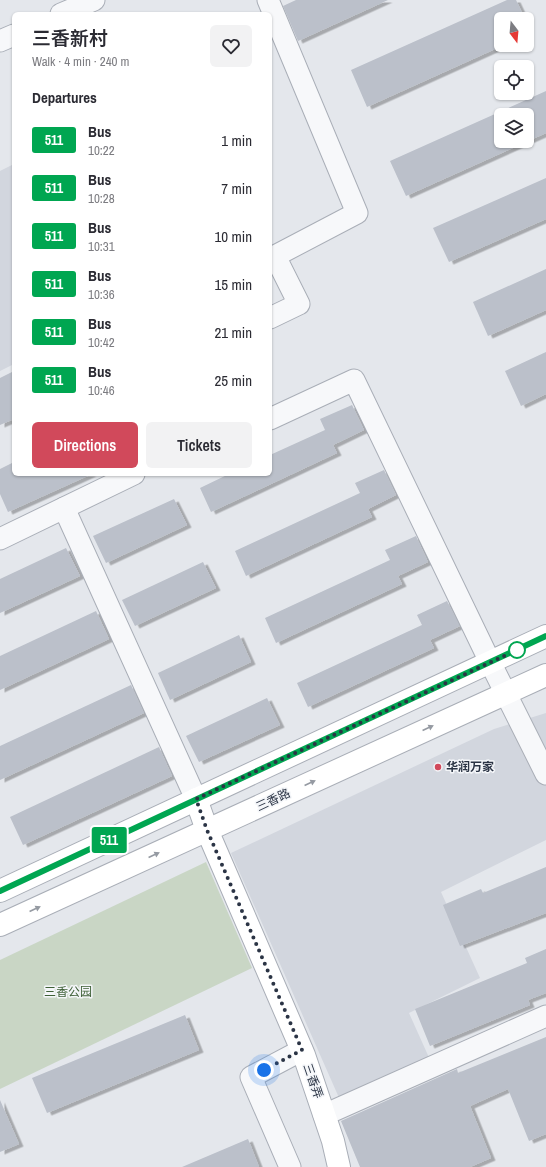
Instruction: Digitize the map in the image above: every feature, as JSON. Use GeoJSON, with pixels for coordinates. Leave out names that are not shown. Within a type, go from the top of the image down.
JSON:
{"type":"FeatureCollection","features":[{"type":"Feature","properties":{"kind":"main road"},"geometry":{"type":"LineString","coordinates":[[0,891],[546,636]]}},
{"type":"Feature","properties":{"kind":"main road","name":"三香路"},"geometry":{"type":"LineString","coordinates":[[0,925],[546,675]]}},
{"type":"Feature","properties":{"kind":"main road","name":"三香弄"},"geometry":{"type":"LineString","coordinates":[[196,799],[207,830],[302,1050],[333,1141],[339,1167]]}},
{"type":"Feature","properties":{"kind":"street"},"geometry":{"type":"LineString","coordinates":[[66,12],[94,0]]}},
{"type":"Feature","properties":{"kind":"street"},"geometry":{"type":"LineString","coordinates":[[268,0],[357,213],[275,256],[299,304],[272,317]]}},
{"type":"Feature","properties":{"kind":"street"},"geometry":{"type":"LineString","coordinates":[[0,41],[12,36]]}},
{"type":"Feature","properties":{"kind":"street"},"geometry":{"type":"LineString","coordinates":[[272,418],[354,380],[490,662],[546,774]]}},
{"type":"Feature","properties":{"kind":"street"},"geometry":{"type":"LineString","coordinates":[[0,539],[130,476]]}},
{"type":"Feature","properties":{"kind":"street"},"geometry":{"type":"LineString","coordinates":[[64,508],[196,799]]}},
{"type":"Feature","properties":{"kind":"street"},"geometry":{"type":"LineString","coordinates":[[324,1116],[546,1016]]}},
{"type":"Feature","properties":{"kind":"street"},"geometry":{"type":"LineString","coordinates":[[290,1167],[251,1077],[302,1050]]}},
{"type":"Feature","properties":{"kind":"shaded area"},"geometry":{"type":"Polygon","coordinates":[[[12,165],[12,365],[0,371],[0,171],[12,165]]]}},
{"type":"Feature","properties":{"kind":"shaded area"},"geometry":{"type":"Polygon","coordinates":[[[546,713],[546,840],[441,892],[480,978],[409,1013],[431,1062],[340,1100],[231,853],[494,729],[546,713]]]}},
{"type":"Feature","properties":{"kind":"green space","name":"三香公园"},"geometry":{"type":"Polygon","coordinates":[[[206,862],[252,968],[0,1089],[0,960],[206,862]]]}},
{"type":"Feature","properties":{"kind":"building"},"geometry":{"type":"Polygon","coordinates":[[[296,0],[388,0],[298,41],[283,6],[296,0]]]}},
{"type":"Feature","properties":{"kind":"building"},"geometry":{"type":"Polygon","coordinates":[[[507,0],[516,0],[522,12],[494,12],[494,50],[367,107],[351,70],[507,0]]]}},
{"type":"Feature","properties":{"kind":"building"},"geometry":{"type":"Polygon","coordinates":[[[546,91],[546,133],[534,138],[534,108],[508,108],[526,100],[534,100],[534,96],[546,91]]]}},
{"type":"Feature","properties":{"kind":"building"},"geometry":{"type":"Polygon","coordinates":[[[494,114],[494,148],[513,148],[406,196],[390,161],[494,114]]]}},
{"type":"Feature","properties":{"kind":"building"},"geometry":{"type":"Polygon","coordinates":[[[546,178],[546,219],[449,262],[433,228],[546,178]]]}},
{"type":"Feature","properties":{"kind":"building"},"geometry":{"type":"Polygon","coordinates":[[[546,269],[546,310],[488,336],[473,302],[546,269]]]}},
{"type":"Feature","properties":{"kind":"building"},"geometry":{"type":"Polygon","coordinates":[[[546,352],[546,394],[521,406],[505,371],[546,352]]]}},
{"type":"Feature","properties":{"kind":"building"},"geometry":{"type":"Polygon","coordinates":[[[12,372],[12,420],[0,425],[0,378],[12,372]]]}},
{"type":"Feature","properties":{"kind":"building"},"geometry":{"type":"Polygon","coordinates":[[[352,405],[364,430],[333,445],[337,453],[211,512],[200,488],[225,476],[272,476],[272,454],[325,430],[320,419],[352,405]]]}},
{"type":"Feature","properties":{"kind":"building"},"geometry":{"type":"Polygon","coordinates":[[[12,463],[12,476],[88,476],[8,512],[0,494],[0,469],[12,463]]]}},
{"type":"Feature","properties":{"kind":"building"},"geometry":{"type":"Polygon","coordinates":[[[384,470],[396,495],[368,509],[372,517],[246,576],[235,551],[360,493],[355,483],[384,470]]]}},
{"type":"Feature","properties":{"kind":"building"},"geometry":{"type":"Polygon","coordinates":[[[174,499],[187,525],[106,563],[93,536],[174,499]]]}},
{"type":"Feature","properties":{"kind":"building"},"geometry":{"type":"Polygon","coordinates":[[[416,536],[428,562],[398,576],[402,584],[276,643],[265,618],[390,560],[385,550],[416,536]]]}},
{"type":"Feature","properties":{"kind":"building"},"geometry":{"type":"Polygon","coordinates":[[[66,548],[80,576],[0,613],[0,579],[66,548]]]}},
{"type":"Feature","properties":{"kind":"building"},"geometry":{"type":"Polygon","coordinates":[[[203,562],[216,588],[135,626],[122,600],[203,562]]]}},
{"type":"Feature","properties":{"kind":"building"},"geometry":{"type":"Polygon","coordinates":[[[447,601],[460,626],[430,640],[434,648],[308,707],[297,683],[422,625],[417,615],[447,601]]]}},
{"type":"Feature","properties":{"kind":"building"},"geometry":{"type":"Polygon","coordinates":[[[96,611],[109,639],[0,690],[0,656],[96,611]]]}},
{"type":"Feature","properties":{"kind":"building"},"geometry":{"type":"Polygon","coordinates":[[[239,635],[251,662],[170,700],[158,673],[239,635]]]}},
{"type":"Feature","properties":{"kind":"building"},"geometry":{"type":"Polygon","coordinates":[[[131,685],[144,713],[0,780],[0,746],[131,685]]]}},
{"type":"Feature","properties":{"kind":"building"},"geometry":{"type":"Polygon","coordinates":[[[267,698],[280,725],[199,762],[186,736],[267,698]]]}},
{"type":"Feature","properties":{"kind":"building"},"geometry":{"type":"Polygon","coordinates":[[[159,747],[172,776],[23,845],[10,817],[159,747]]]}},
{"type":"Feature","properties":{"kind":"building"},"geometry":{"type":"Polygon","coordinates":[[[546,867],[546,913],[460,946],[443,905],[481,889],[483,893],[546,867]]]}},
{"type":"Feature","properties":{"kind":"building"},"geometry":{"type":"Polygon","coordinates":[[[546,949],[546,993],[528,1000],[530,1005],[430,1046],[415,1009],[527,963],[525,958],[546,949]]]}},
{"type":"Feature","properties":{"kind":"building"},"geometry":{"type":"Polygon","coordinates":[[[185,1015],[199,1050],[47,1113],[32,1078],[185,1015]]]}},
{"type":"Feature","properties":{"kind":"building"},"geometry":{"type":"Polygon","coordinates":[[[546,1037],[546,1134],[529,1141],[508,1089],[470,1106],[491,1158],[470,1167],[360,1167],[341,1121],[457,1069],[458,1073],[546,1037]]]}},
{"type":"Feature","properties":{"kind":"building"},"geometry":{"type":"Polygon","coordinates":[[[0,1100],[19,1144],[0,1152],[0,1100]]]}},
{"type":"Feature","properties":{"kind":"building"},"geometry":{"type":"Polygon","coordinates":[[[248,1139],[259,1167],[182,1167],[248,1139]]]}},
{"type":"Feature","properties":{"kind":"bus line","name":"511"},"geometry":{"type":"LineString","coordinates":[[0,891],[546,636]]}},
{"type":"Feature","properties":{"kind":"place","name":"华润万家"},"geometry":{"type":"Point","coordinates":[438,767]}},
{"type":"Feature","properties":{"kind":"route"},"geometry":{"type":"LineString","coordinates":[[264,1070],[302,1050],[207,830],[196,799],[518,649],[517,650]]}}]}
